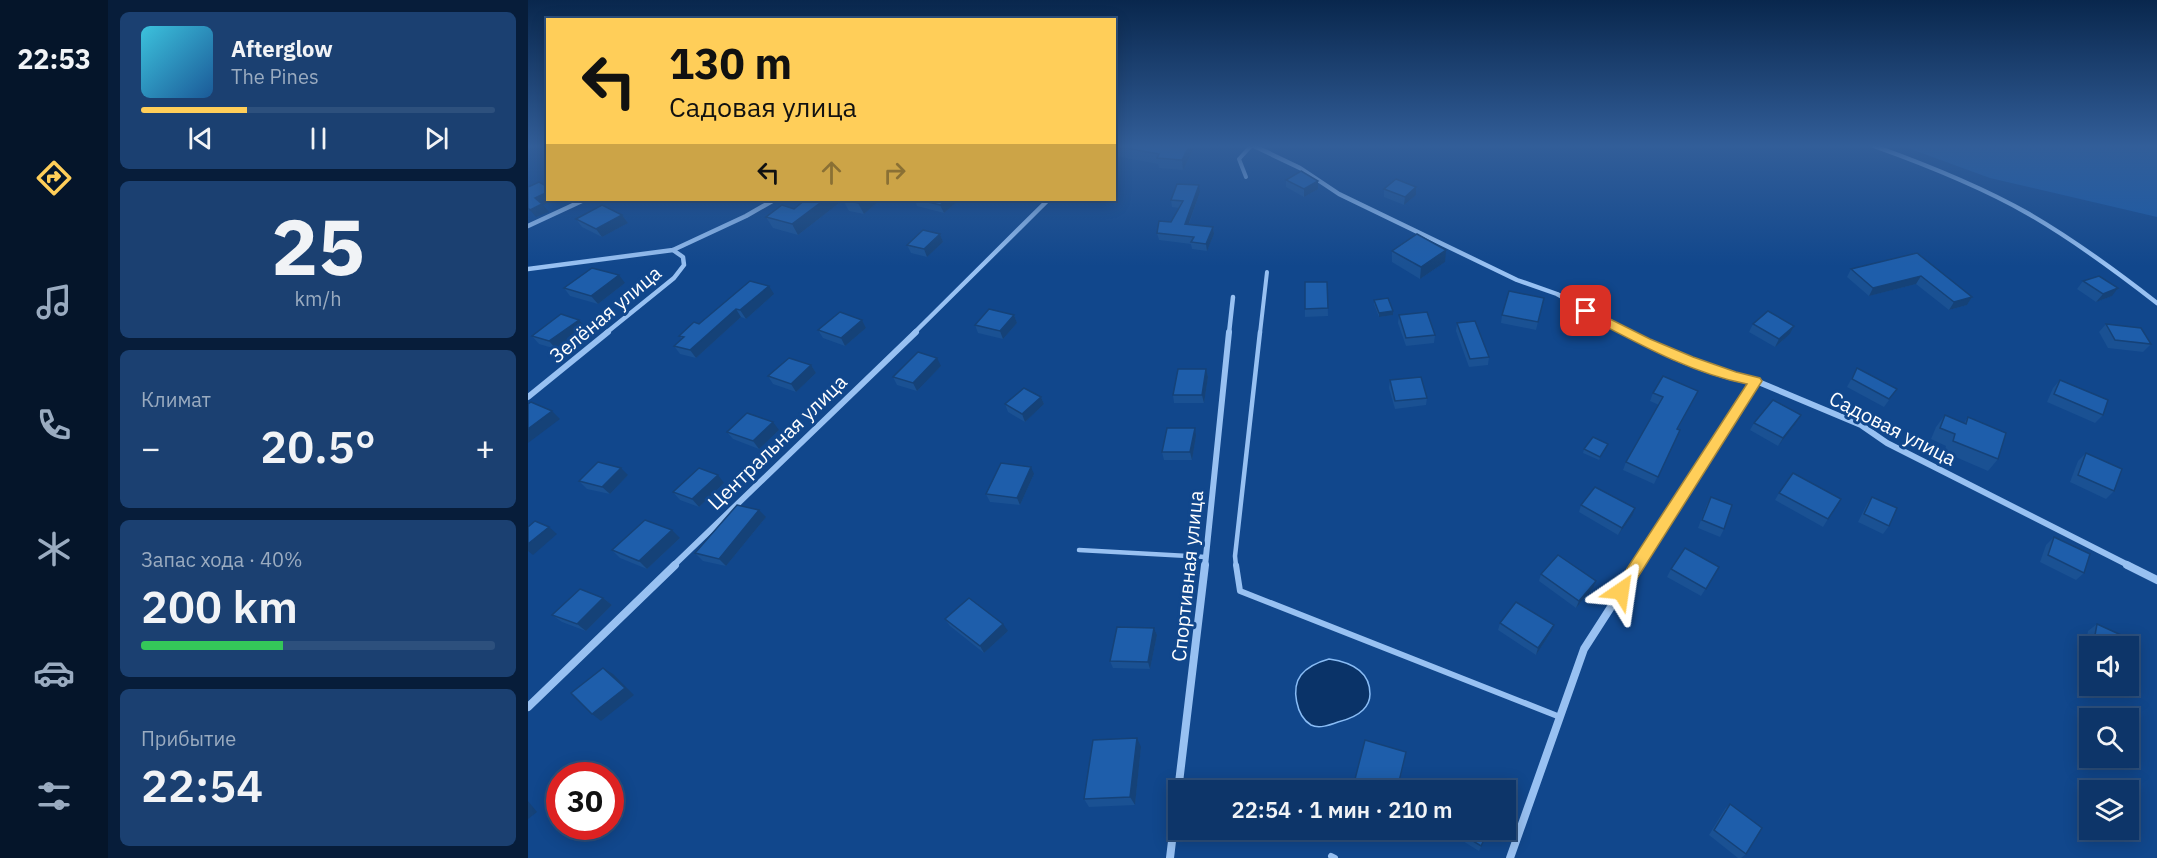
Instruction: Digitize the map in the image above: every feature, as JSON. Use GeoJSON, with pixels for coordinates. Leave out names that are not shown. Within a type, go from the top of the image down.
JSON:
{"type":"FeatureCollection","features":[{"type":"Feature","properties":{"kind":"street","name":"Садовая улица"},"geometry":{"type":"LineString","coordinates":[[1326,186],[1338,194],[1517,280],[1557,294],[1601,320],[1646,342],[1709,368],[1756,381],[1860,425],[1887,443],[2157,580]]}},
{"type":"Feature","properties":{"kind":"street"},"geometry":{"type":"LineString","coordinates":[[1974,186],[2029,214],[2100,260],[2157,303]]}},
{"type":"Feature","properties":{"kind":"street"},"geometry":{"type":"LineString","coordinates":[[528,226],[582,201]]}},
{"type":"Feature","properties":{"kind":"street"},"geometry":{"type":"LineString","coordinates":[[528,269],[673,250],[746,216],[772,201]]}},
{"type":"Feature","properties":{"kind":"street","name":"Центральная улица"},"geometry":{"type":"LineString","coordinates":[[528,707],[941,307],[1047,201]]}},
{"type":"Feature","properties":{"kind":"street","name":"Зелёная улица"},"geometry":{"type":"LineString","coordinates":[[528,397],[674,278],[684,265],[683,257],[673,250]]}},
{"type":"Feature","properties":{"kind":"street","name":"Спортивная улица"},"geometry":{"type":"LineString","coordinates":[[1170,858],[1206,557],[1233,297]]}},
{"type":"Feature","properties":{"kind":"street"},"geometry":{"type":"LineString","coordinates":[[1510,858],[1584,649],[1756,381]]}},
{"type":"Feature","properties":{"kind":"lane"},"geometry":{"type":"LineString","coordinates":[[1267,272],[1235,556],[1240,591],[1560,717]]}},
{"type":"Feature","properties":{"kind":"lane"},"geometry":{"type":"LineString","coordinates":[[1079,550],[1206,557]]}},
{"type":"Feature","properties":{"kind":"lane"},"geometry":{"type":"LineString","coordinates":[[528,696],[535,699]]}},
{"type":"Feature","properties":{"kind":"shaded area"},"geometry":{"type":"Polygon","coordinates":[[[2024,186],[2157,186],[2157,217],[2024,186]]]}},
{"type":"Feature","properties":{"kind":"shaded area"},"geometry":{"type":"Polygon","coordinates":[[[1329,659],[1344,662],[1363,673],[1369,686],[1368,703],[1355,716],[1321,727],[1314,726],[1306,721],[1299,709],[1296,687],[1301,675],[1307,669],[1329,659]]]}},
{"type":"Feature","properties":{"kind":"building"},"geometry":{"type":"Polygon","coordinates":[[[546,186],[546,193],[535,198],[542,204],[530,210],[528,208],[528,187],[546,186]]]}},
{"type":"Feature","properties":{"kind":"building"},"geometry":{"type":"Polygon","coordinates":[[[1176,186],[1199,186],[1185,224],[1213,227],[1206,244],[1191,242],[1194,237],[1157,233],[1159,221],[1171,222],[1183,201],[1171,200],[1176,186]]]}},
{"type":"Feature","properties":{"kind":"building"},"geometry":{"type":"Polygon","coordinates":[[[1388,186],[1416,187],[1405,197],[1384,189],[1388,186]]]}},
{"type":"Feature","properties":{"kind":"building"},"geometry":{"type":"Polygon","coordinates":[[[804,201],[823,201],[792,224],[766,217],[782,205],[794,209],[804,201]]]}},
{"type":"Feature","properties":{"kind":"building"},"geometry":{"type":"Polygon","coordinates":[[[924,201],[946,201],[940,205],[924,201]]]}},
{"type":"Feature","properties":{"kind":"building"},"geometry":{"type":"Polygon","coordinates":[[[602,205],[622,215],[596,229],[576,219],[602,205]]]}},
{"type":"Feature","properties":{"kind":"building"},"geometry":{"type":"Polygon","coordinates":[[[923,230],[940,234],[924,249],[907,245],[923,230]]]}},
{"type":"Feature","properties":{"kind":"building"},"geometry":{"type":"Polygon","coordinates":[[[1417,234],[1446,250],[1421,267],[1392,251],[1417,234]]]}},
{"type":"Feature","properties":{"kind":"building"},"geometry":{"type":"Polygon","coordinates":[[[1917,253],[1972,297],[1954,302],[1921,276],[1873,288],[1851,269],[1917,253]]]}},
{"type":"Feature","properties":{"kind":"building"},"geometry":{"type":"Polygon","coordinates":[[[592,268],[619,275],[591,296],[564,288],[592,268]]]}},
{"type":"Feature","properties":{"kind":"building"},"geometry":{"type":"Polygon","coordinates":[[[2099,276],[2118,288],[2103,294],[2083,281],[2099,276]]]}},
{"type":"Feature","properties":{"kind":"building"},"geometry":{"type":"Polygon","coordinates":[[[750,281],[769,286],[740,310],[736,309],[690,350],[674,346],[684,337],[679,336],[694,322],[699,324],[750,281]]]}},
{"type":"Feature","properties":{"kind":"building"},"geometry":{"type":"Polygon","coordinates":[[[1305,282],[1327,282],[1328,308],[1305,309],[1305,282]]]}},
{"type":"Feature","properties":{"kind":"building"},"geometry":{"type":"Polygon","coordinates":[[[1509,291],[1544,298],[1538,322],[1502,315],[1509,291]]]}},
{"type":"Feature","properties":{"kind":"building"},"geometry":{"type":"Polygon","coordinates":[[[1388,298],[1393,311],[1379,313],[1374,300],[1388,298]]]}},
{"type":"Feature","properties":{"kind":"building"},"geometry":{"type":"Polygon","coordinates":[[[989,309],[1014,315],[1000,331],[975,325],[989,309]]]}},
{"type":"Feature","properties":{"kind":"building"},"geometry":{"type":"Polygon","coordinates":[[[1768,311],[1794,326],[1779,339],[1753,324],[1768,311]]]}},
{"type":"Feature","properties":{"kind":"building"},"geometry":{"type":"Polygon","coordinates":[[[840,312],[862,320],[841,338],[818,330],[840,312]]]}},
{"type":"Feature","properties":{"kind":"building"},"geometry":{"type":"Polygon","coordinates":[[[1427,312],[1435,335],[1406,338],[1399,315],[1427,312]]]}},
{"type":"Feature","properties":{"kind":"building"},"geometry":{"type":"Polygon","coordinates":[[[561,314],[579,320],[549,341],[532,336],[561,314]]]}},
{"type":"Feature","properties":{"kind":"building"},"geometry":{"type":"Polygon","coordinates":[[[1475,321],[1489,357],[1470,359],[1457,323],[1475,321]]]}},
{"type":"Feature","properties":{"kind":"building"},"geometry":{"type":"Polygon","coordinates":[[[2106,324],[2141,328],[2151,344],[2115,340],[2106,324]]]}},
{"type":"Feature","properties":{"kind":"building"},"geometry":{"type":"Polygon","coordinates":[[[918,352],[937,358],[913,383],[893,377],[918,352]]]}},
{"type":"Feature","properties":{"kind":"building"},"geometry":{"type":"Polygon","coordinates":[[[789,358],[811,365],[791,384],[768,376],[789,358]]]}},
{"type":"Feature","properties":{"kind":"building"},"geometry":{"type":"Polygon","coordinates":[[[1857,368],[1897,389],[1889,399],[1852,379],[1857,368]]]}},
{"type":"Feature","properties":{"kind":"building"},"geometry":{"type":"Polygon","coordinates":[[[1178,369],[1206,369],[1202,395],[1173,395],[1178,369]]]}},
{"type":"Feature","properties":{"kind":"building"},"geometry":{"type":"Polygon","coordinates":[[[1663,376],[1698,391],[1677,429],[1680,430],[1658,477],[1626,462],[1663,397],[1653,393],[1663,376]]]}},
{"type":"Feature","properties":{"kind":"building"},"geometry":{"type":"Polygon","coordinates":[[[1421,377],[1427,398],[1395,401],[1390,380],[1421,377]]]}},
{"type":"Feature","properties":{"kind":"building"},"geometry":{"type":"Polygon","coordinates":[[[2060,380],[2108,400],[2103,415],[2054,394],[2060,380]]]}},
{"type":"Feature","properties":{"kind":"building"},"geometry":{"type":"Polygon","coordinates":[[[1024,388],[1041,397],[1022,414],[1005,404],[1024,388]]]}},
{"type":"Feature","properties":{"kind":"building"},"geometry":{"type":"Polygon","coordinates":[[[1773,400],[1801,415],[1783,438],[1754,423],[1773,400]]]}},
{"type":"Feature","properties":{"kind":"building"},"geometry":{"type":"Polygon","coordinates":[[[531,402],[552,411],[528,429],[528,404],[531,402]]]}},
{"type":"Feature","properties":{"kind":"building"},"geometry":{"type":"Polygon","coordinates":[[[747,413],[773,422],[753,441],[727,432],[747,413]]]}},
{"type":"Feature","properties":{"kind":"building"},"geometry":{"type":"Polygon","coordinates":[[[1945,415],[1966,424],[1968,417],[2006,433],[1998,459],[1953,441],[1955,434],[1940,428],[1945,415]]]}},
{"type":"Feature","properties":{"kind":"building"},"geometry":{"type":"Polygon","coordinates":[[[1167,428],[1195,428],[1190,452],[1162,452],[1167,428]]]}},
{"type":"Feature","properties":{"kind":"building"},"geometry":{"type":"Polygon","coordinates":[[[1593,437],[1608,444],[1600,457],[1584,449],[1593,437]]]}},
{"type":"Feature","properties":{"kind":"building"},"geometry":{"type":"Polygon","coordinates":[[[2086,453],[2122,469],[2114,491],[2078,475],[2086,453]]]}},
{"type":"Feature","properties":{"kind":"building"},"geometry":{"type":"Polygon","coordinates":[[[598,462],[621,468],[602,487],[579,481],[598,462]]]}},
{"type":"Feature","properties":{"kind":"building"},"geometry":{"type":"Polygon","coordinates":[[[1001,463],[1031,467],[1017,498],[986,494],[1001,463]]]}},
{"type":"Feature","properties":{"kind":"building"},"geometry":{"type":"Polygon","coordinates":[[[699,468],[718,475],[692,499],[673,492],[699,468]]]}},
{"type":"Feature","properties":{"kind":"building"},"geometry":{"type":"Polygon","coordinates":[[[1793,473],[1841,499],[1828,519],[1779,493],[1793,473]]]}},
{"type":"Feature","properties":{"kind":"building"},"geometry":{"type":"Polygon","coordinates":[[[1595,487],[1635,508],[1622,528],[1581,505],[1595,487]]]}},
{"type":"Feature","properties":{"kind":"building"},"geometry":{"type":"Polygon","coordinates":[[[1711,497],[1732,505],[1724,529],[1702,520],[1711,497]]]}},
{"type":"Feature","properties":{"kind":"building"},"geometry":{"type":"Polygon","coordinates":[[[1872,497],[1897,508],[1889,526],[1864,514],[1872,497]]]}},
{"type":"Feature","properties":{"kind":"building"},"geometry":{"type":"Polygon","coordinates":[[[737,505],[759,510],[719,559],[695,553],[737,505]]]}},
{"type":"Feature","properties":{"kind":"building"},"geometry":{"type":"Polygon","coordinates":[[[645,520],[672,530],[639,561],[612,550],[645,520]]]}},
{"type":"Feature","properties":{"kind":"building"},"geometry":{"type":"Polygon","coordinates":[[[535,521],[549,527],[528,544],[528,527],[535,521]]]}},
{"type":"Feature","properties":{"kind":"building"},"geometry":{"type":"Polygon","coordinates":[[[2054,537],[2090,554],[2084,573],[2048,555],[2054,537]]]}},
{"type":"Feature","properties":{"kind":"building"},"geometry":{"type":"Polygon","coordinates":[[[1685,548],[1719,567],[1706,589],[1671,569],[1685,548]]]}},
{"type":"Feature","properties":{"kind":"building"},"geometry":{"type":"Polygon","coordinates":[[[1558,555],[1596,581],[1579,601],[1541,574],[1558,555]]]}},
{"type":"Feature","properties":{"kind":"building"},"geometry":{"type":"Polygon","coordinates":[[[580,589],[603,598],[577,624],[552,615],[580,589]]]}},
{"type":"Feature","properties":{"kind":"building"},"geometry":{"type":"Polygon","coordinates":[[[969,598],[1003,624],[980,646],[945,619],[969,598]]]}},
{"type":"Feature","properties":{"kind":"building"},"geometry":{"type":"Polygon","coordinates":[[[1516,602],[1554,625],[1538,648],[1500,623],[1516,602]]]}},
{"type":"Feature","properties":{"kind":"building"},"geometry":{"type":"Polygon","coordinates":[[[2097,624],[2123,636],[2095,636],[2097,624]]]}},
{"type":"Feature","properties":{"kind":"building"},"geometry":{"type":"Polygon","coordinates":[[[1117,627],[1154,628],[1148,662],[1110,661],[1117,627]]]}},
{"type":"Feature","properties":{"kind":"building"},"geometry":{"type":"Polygon","coordinates":[[[603,668],[625,688],[592,714],[571,693],[603,668]]]}},
{"type":"Feature","properties":{"kind":"building"},"geometry":{"type":"Polygon","coordinates":[[[1137,738],[1130,797],[1084,799],[1093,740],[1137,738]]]}},
{"type":"Feature","properties":{"kind":"building"},"geometry":{"type":"Polygon","coordinates":[[[1365,740],[1406,752],[1399,780],[1355,780],[1365,740]]]}},
{"type":"Feature","properties":{"kind":"building"},"geometry":{"type":"Polygon","coordinates":[[[1730,804],[1762,828],[1746,854],[1714,830],[1730,804]]]}},
{"type":"Feature","properties":{"kind":"building"},"geometry":{"type":"Polygon","coordinates":[[[1471,840],[1484,840],[1481,846],[1471,840]]]}},
{"type":"Feature","properties":{"kind":"route"},"geometry":{"type":"LineString","coordinates":[[1586,311],[1646,342],[1688,360],[1734,377],[1745,377],[1756,381],[1621,591]]}}]}
